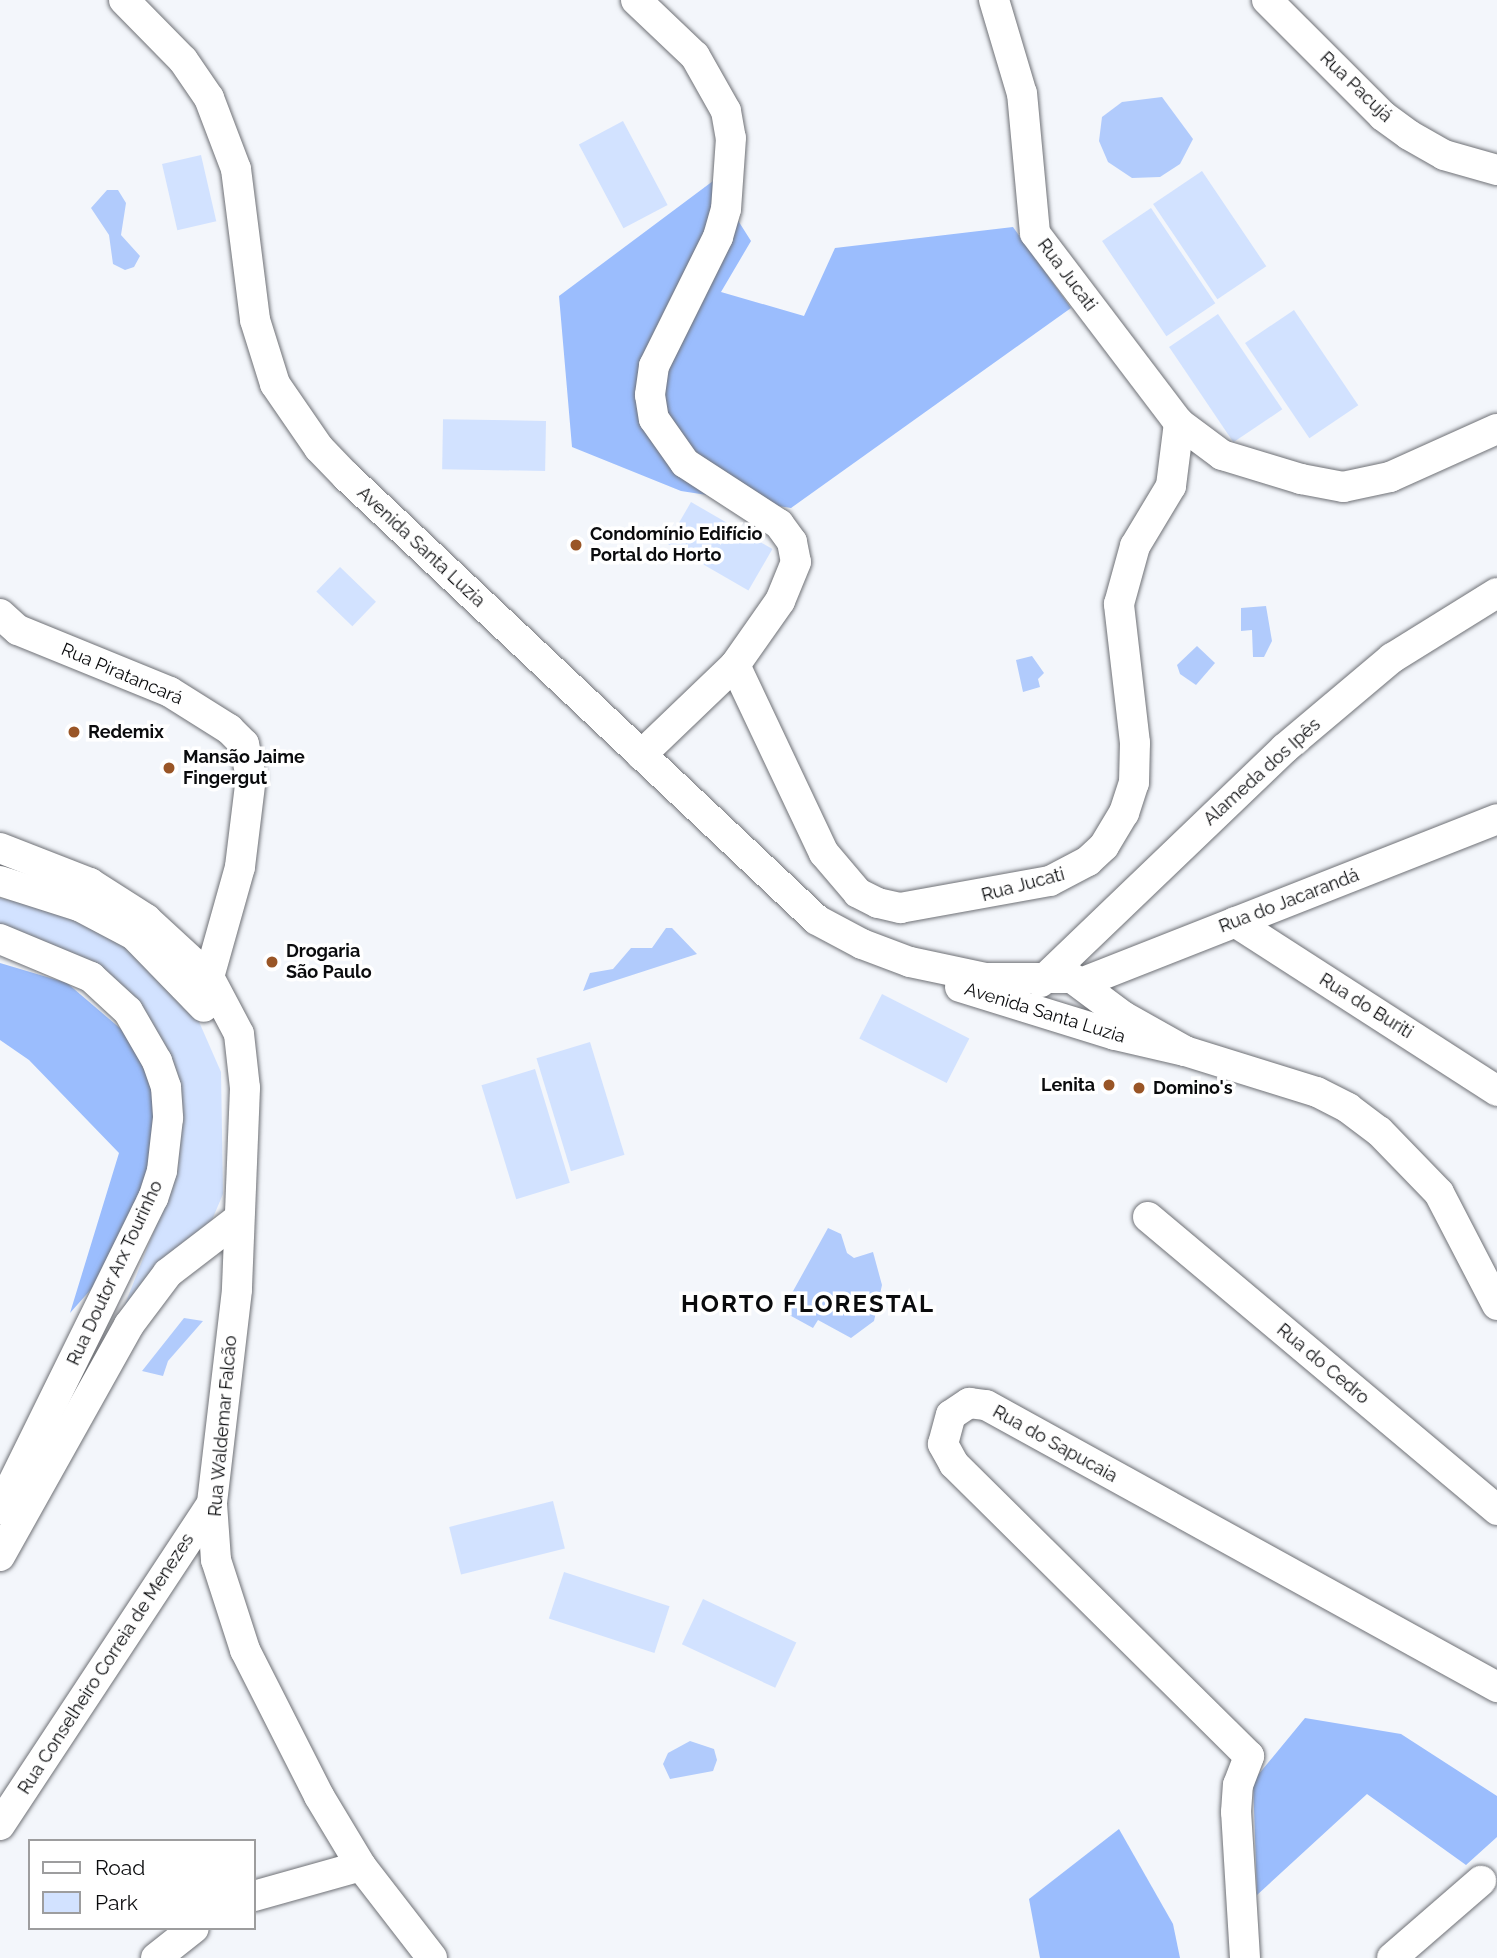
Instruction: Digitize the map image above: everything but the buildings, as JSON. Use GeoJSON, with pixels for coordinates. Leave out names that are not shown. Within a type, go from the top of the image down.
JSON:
{"type":"FeatureCollection","features":[{"type":"Feature","properties":{"kind":"street","name":"Avenida Santa Luzia"},"geometry":{"type":"LineString","coordinates":[[124,0],[183,60],[209,98],[225,134],[236,169],[255,320],[275,384],[294,415],[346,476],[817,920],[862,944],[910,962],[953,985],[1086,1026],[1185,1051],[1317,1092],[1379,1131],[1439,1193],[1497,1305]]}},
{"type":"Feature","properties":{"kind":"street"},"geometry":{"type":"LineString","coordinates":[[636,0],[695,56],[726,111],[731,138],[726,209],[718,237],[654,366],[650,395],[653,419],[685,463],[779,524],[794,550],[793,573],[780,601],[735,666],[641,755]]}},
{"type":"Feature","properties":{"kind":"street","name":"Rua Jucati"},"geometry":{"type":"LineString","coordinates":[[735,666],[803,816],[824,853],[858,893],[900,908],[984,896],[1070,873],[1104,846],[1124,813],[1134,783],[1135,743],[1119,604],[1135,546],[1171,486],[1179,423],[1035,233],[1022,94],[994,0]]}},
{"type":"Feature","properties":{"kind":"street","name":"Rua Pacujá"},"geometry":{"type":"LineString","coordinates":[[1267,0],[1383,116],[1444,155],[1497,170]]}},
{"type":"Feature","properties":{"kind":"street"},"geometry":{"type":"LineString","coordinates":[[1179,423],[1222,455],[1301,479],[1343,486],[1390,477],[1497,429]]}},
{"type":"Feature","properties":{"kind":"street","name":"Rua Jucati"},"geometry":{"type":"LineString","coordinates":[[1171,486],[1222,455]]}},
{"type":"Feature","properties":{"kind":"street","name":"Alameda dos Ipês"},"geometry":{"type":"LineString","coordinates":[[1047,977],[1285,748],[1392,658],[1497,593]]}},
{"type":"Feature","properties":{"kind":"street","name":"Rua Piratancará"},"geometry":{"type":"LineString","coordinates":[[0,614],[37,638],[170,692],[229,729],[244,744],[251,777],[232,904],[191,974]]}},
{"type":"Feature","properties":{"kind":"street","name":"Rua do Jacarandá"},"geometry":{"type":"LineString","coordinates":[[1090,991],[1234,922],[1497,820]]}},
{"type":"Feature","properties":{"kind":"street","name":"Rua Waldemar Falcão"},"geometry":{"type":"LineString","coordinates":[[0,848],[90,883],[146,919],[191,974],[246,1088],[237,1220],[238,1264],[212,1504],[216,1560],[245,1650],[361,1866],[432,1958]]}},
{"type":"Feature","properties":{"kind":"street","name":"Rua Waldemar Falcão"},"geometry":{"type":"LineString","coordinates":[[0,881],[110,921],[191,974]]}},
{"type":"Feature","properties":{"kind":"street","name":"Rua do Buriti"},"geometry":{"type":"LineString","coordinates":[[1234,922],[1497,1091]]}},
{"type":"Feature","properties":{"kind":"street","name":"Rua Doutor Arx Tourinho"},"geometry":{"type":"LineString","coordinates":[[0,939],[90,977],[128,1012],[157,1061],[166,1087],[168,1118],[162,1171],[153,1198],[0,1509]]}},
{"type":"Feature","properties":{"kind":"street","name":"Avenida Santa Luzia"},"geometry":{"type":"LineString","coordinates":[[910,962],[986,978],[1063,976],[1185,1051]]}},
{"type":"Feature","properties":{"kind":"street"},"geometry":{"type":"LineString","coordinates":[[1038,1011],[1035,993],[1047,977]]}},
{"type":"Feature","properties":{"kind":"street"},"geometry":{"type":"LineString","coordinates":[[1086,1026],[1090,991]]}},
{"type":"Feature","properties":{"kind":"street","name":"Rua do Cedro"},"geometry":{"type":"LineString","coordinates":[[1148,1217],[1497,1510]]}},
{"type":"Feature","properties":{"kind":"street"},"geometry":{"type":"LineString","coordinates":[[0,1556],[103,1368],[149,1298],[181,1261],[237,1220]]}},
{"type":"Feature","properties":{"kind":"street"},"geometry":{"type":"LineString","coordinates":[[149,1298],[186,1265],[204,1258],[238,1264]]}},
{"type":"Feature","properties":{"kind":"street","name":"Rua do Sapucaia"},"geometry":{"type":"LineString","coordinates":[[1245,1958],[1236,1812],[1238,1785],[1250,1756],[954,1464],[946,1454],[943,1434],[959,1408],[977,1402],[986,1405],[1497,1687]]}},
{"type":"Feature","properties":{"kind":"street","name":"Rua Conselheiro Correia de Menezes"},"geometry":{"type":"LineString","coordinates":[[0,1825],[212,1504]]}},
{"type":"Feature","properties":{"kind":"street"},"geometry":{"type":"LineString","coordinates":[[256,1895],[361,1866]]}},
{"type":"Feature","properties":{"kind":"street"},"geometry":{"type":"LineString","coordinates":[[1392,1958],[1481,1881]]}},
{"type":"Feature","properties":{"kind":"street"},"geometry":{"type":"LineString","coordinates":[[156,1958],[191,1930]]}},
{"type":"Feature","properties":{"kind":"green space"},"geometry":{"type":"Polygon","coordinates":[[[623,121],[668,205],[623,228],[579,144],[623,121]]]}},
{"type":"Feature","properties":{"kind":"green space"},"geometry":{"type":"Polygon","coordinates":[[[201,155],[216,221],[177,230],[162,164],[201,155]]]}},
{"type":"Feature","properties":{"kind":"green space"},"geometry":{"type":"Polygon","coordinates":[[[1202,171],[1266,266],[1217,299],[1153,204],[1202,171]]]}},
{"type":"Feature","properties":{"kind":"green space"},"geometry":{"type":"Polygon","coordinates":[[[1151,208],[1215,303],[1166,336],[1102,241],[1151,208]]]}},
{"type":"Feature","properties":{"kind":"green space"},"geometry":{"type":"Polygon","coordinates":[[[1294,310],[1358,405],[1309,438],[1245,343],[1294,310]]]}},
{"type":"Feature","properties":{"kind":"green space"},"geometry":{"type":"Polygon","coordinates":[[[1218,314],[1282,409],[1233,442],[1169,347],[1218,314]]]}},
{"type":"Feature","properties":{"kind":"green space"},"geometry":{"type":"Polygon","coordinates":[[[443,419],[546,421],[545,471],[442,469],[443,419]]]}},
{"type":"Feature","properties":{"kind":"green space"},"geometry":{"type":"Polygon","coordinates":[[[691,502],[772,549],[748,591],[667,544],[691,502]]]}},
{"type":"Feature","properties":{"kind":"green space"},"geometry":{"type":"Polygon","coordinates":[[[340,567],[376,602],[352,626],[316,591],[340,567]]]}},
{"type":"Feature","properties":{"kind":"green space"},"geometry":{"type":"Polygon","coordinates":[[[0,898],[46,908],[133,941],[193,1008],[221,1072],[223,1194],[209,1227],[116,1327],[178,1170],[181,1123],[121,987],[0,931],[0,898]]]}},
{"type":"Feature","properties":{"kind":"green space"},"geometry":{"type":"Polygon","coordinates":[[[882,994],[969,1038],[947,1083],[859,1039],[882,994]]]}},
{"type":"Feature","properties":{"kind":"green space"},"geometry":{"type":"Polygon","coordinates":[[[590,1042],[624,1155],[571,1171],[536,1058],[590,1042]]]}},
{"type":"Feature","properties":{"kind":"green space"},"geometry":{"type":"Polygon","coordinates":[[[535,1069],[570,1183],[516,1199],[481,1085],[535,1069]]]}},
{"type":"Feature","properties":{"kind":"green space"},"geometry":{"type":"Polygon","coordinates":[[[553,1501],[565,1549],[461,1574],[449,1527],[553,1501]]]}},
{"type":"Feature","properties":{"kind":"green space"},"geometry":{"type":"Polygon","coordinates":[[[564,1572],[670,1606],[654,1653],[549,1619],[564,1572]]]}},
{"type":"Feature","properties":{"kind":"green space"},"geometry":{"type":"Polygon","coordinates":[[[703,1599],[796,1643],[775,1688],[682,1644],[703,1599]]]}},
{"type":"Feature","properties":{"kind":"shaded area"},"geometry":{"type":"Polygon","coordinates":[[[1162,97],[1193,139],[1180,164],[1160,177],[1132,178],[1108,162],[1099,141],[1102,117],[1122,102],[1162,97]]]}},
{"type":"Feature","properties":{"kind":"shaded area"},"geometry":{"type":"Polygon","coordinates":[[[713,181],[751,241],[721,292],[804,316],[835,248],[1013,227],[1071,308],[791,508],[681,491],[572,447],[559,296],[713,181]]]}},
{"type":"Feature","properties":{"kind":"shaded area"},"geometry":{"type":"Polygon","coordinates":[[[107,190],[118,190],[126,203],[121,235],[140,256],[134,267],[125,270],[113,264],[109,235],[91,208],[107,190]]]}},
{"type":"Feature","properties":{"kind":"shaded area"},"geometry":{"type":"Polygon","coordinates":[[[1266,606],[1272,641],[1264,657],[1253,657],[1252,630],[1241,631],[1241,608],[1266,606]]]}},
{"type":"Feature","properties":{"kind":"shaded area"},"geometry":{"type":"Polygon","coordinates":[[[1197,646],[1215,663],[1196,685],[1180,674],[1177,665],[1197,646]]]}},
{"type":"Feature","properties":{"kind":"shaded area"},"geometry":{"type":"Polygon","coordinates":[[[1032,656],[1044,673],[1038,679],[1040,687],[1023,692],[1016,660],[1032,656]]]}},
{"type":"Feature","properties":{"kind":"shaded area"},"geometry":{"type":"Polygon","coordinates":[[[666,928],[672,928],[697,954],[583,991],[590,973],[613,969],[631,948],[652,948],[666,928]]]}},
{"type":"Feature","properties":{"kind":"shaded area"},"geometry":{"type":"Polygon","coordinates":[[[0,963],[67,983],[128,1035],[154,1091],[151,1176],[109,1269],[70,1313],[119,1153],[29,1060],[0,1040],[0,963]]]}},
{"type":"Feature","properties":{"kind":"shaded area"},"geometry":{"type":"Polygon","coordinates":[[[828,1228],[841,1234],[847,1253],[854,1258],[873,1252],[882,1285],[874,1321],[851,1338],[818,1320],[813,1328],[782,1311],[828,1228]]]}},
{"type":"Feature","properties":{"kind":"shaded area"},"geometry":{"type":"Polygon","coordinates":[[[184,1318],[203,1321],[168,1361],[163,1376],[142,1371],[184,1318]]]}},
{"type":"Feature","properties":{"kind":"shaded area"},"geometry":{"type":"Polygon","coordinates":[[[1305,1718],[1401,1734],[1497,1796],[1497,1837],[1466,1865],[1367,1794],[1257,1895],[1253,1781],[1305,1718]]]}},
{"type":"Feature","properties":{"kind":"shaded area"},"geometry":{"type":"Polygon","coordinates":[[[690,1741],[714,1749],[717,1760],[713,1771],[670,1779],[663,1764],[668,1753],[690,1741]]]}},
{"type":"Feature","properties":{"kind":"shaded area"},"geometry":{"type":"Polygon","coordinates":[[[1119,1829],[1173,1924],[1180,1958],[1040,1958],[1029,1899],[1119,1829]]]}},
{"type":"Feature","properties":{"kind":"place","name":"Condomínio Edifício Portal do Horto"},"geometry":{"type":"Point","coordinates":[576,545]}},
{"type":"Feature","properties":{"kind":"place","name":"Redemix"},"geometry":{"type":"Point","coordinates":[74,732]}},
{"type":"Feature","properties":{"kind":"place","name":"Mansão Jaime Fingergut"},"geometry":{"type":"Point","coordinates":[169,768]}},
{"type":"Feature","properties":{"kind":"place","name":"Drogaria São Paulo"},"geometry":{"type":"Point","coordinates":[272,962]}},
{"type":"Feature","properties":{"kind":"place","name":"Lenita"},"geometry":{"type":"Point","coordinates":[1109,1085]}},
{"type":"Feature","properties":{"kind":"place","name":"Domino's"},"geometry":{"type":"Point","coordinates":[1139,1088]}},
{"type":"Feature","properties":{"kind":"district","name":"HORTO FLORESTAL"},"geometry":{"type":"Point","coordinates":[808,1304]}}]}
